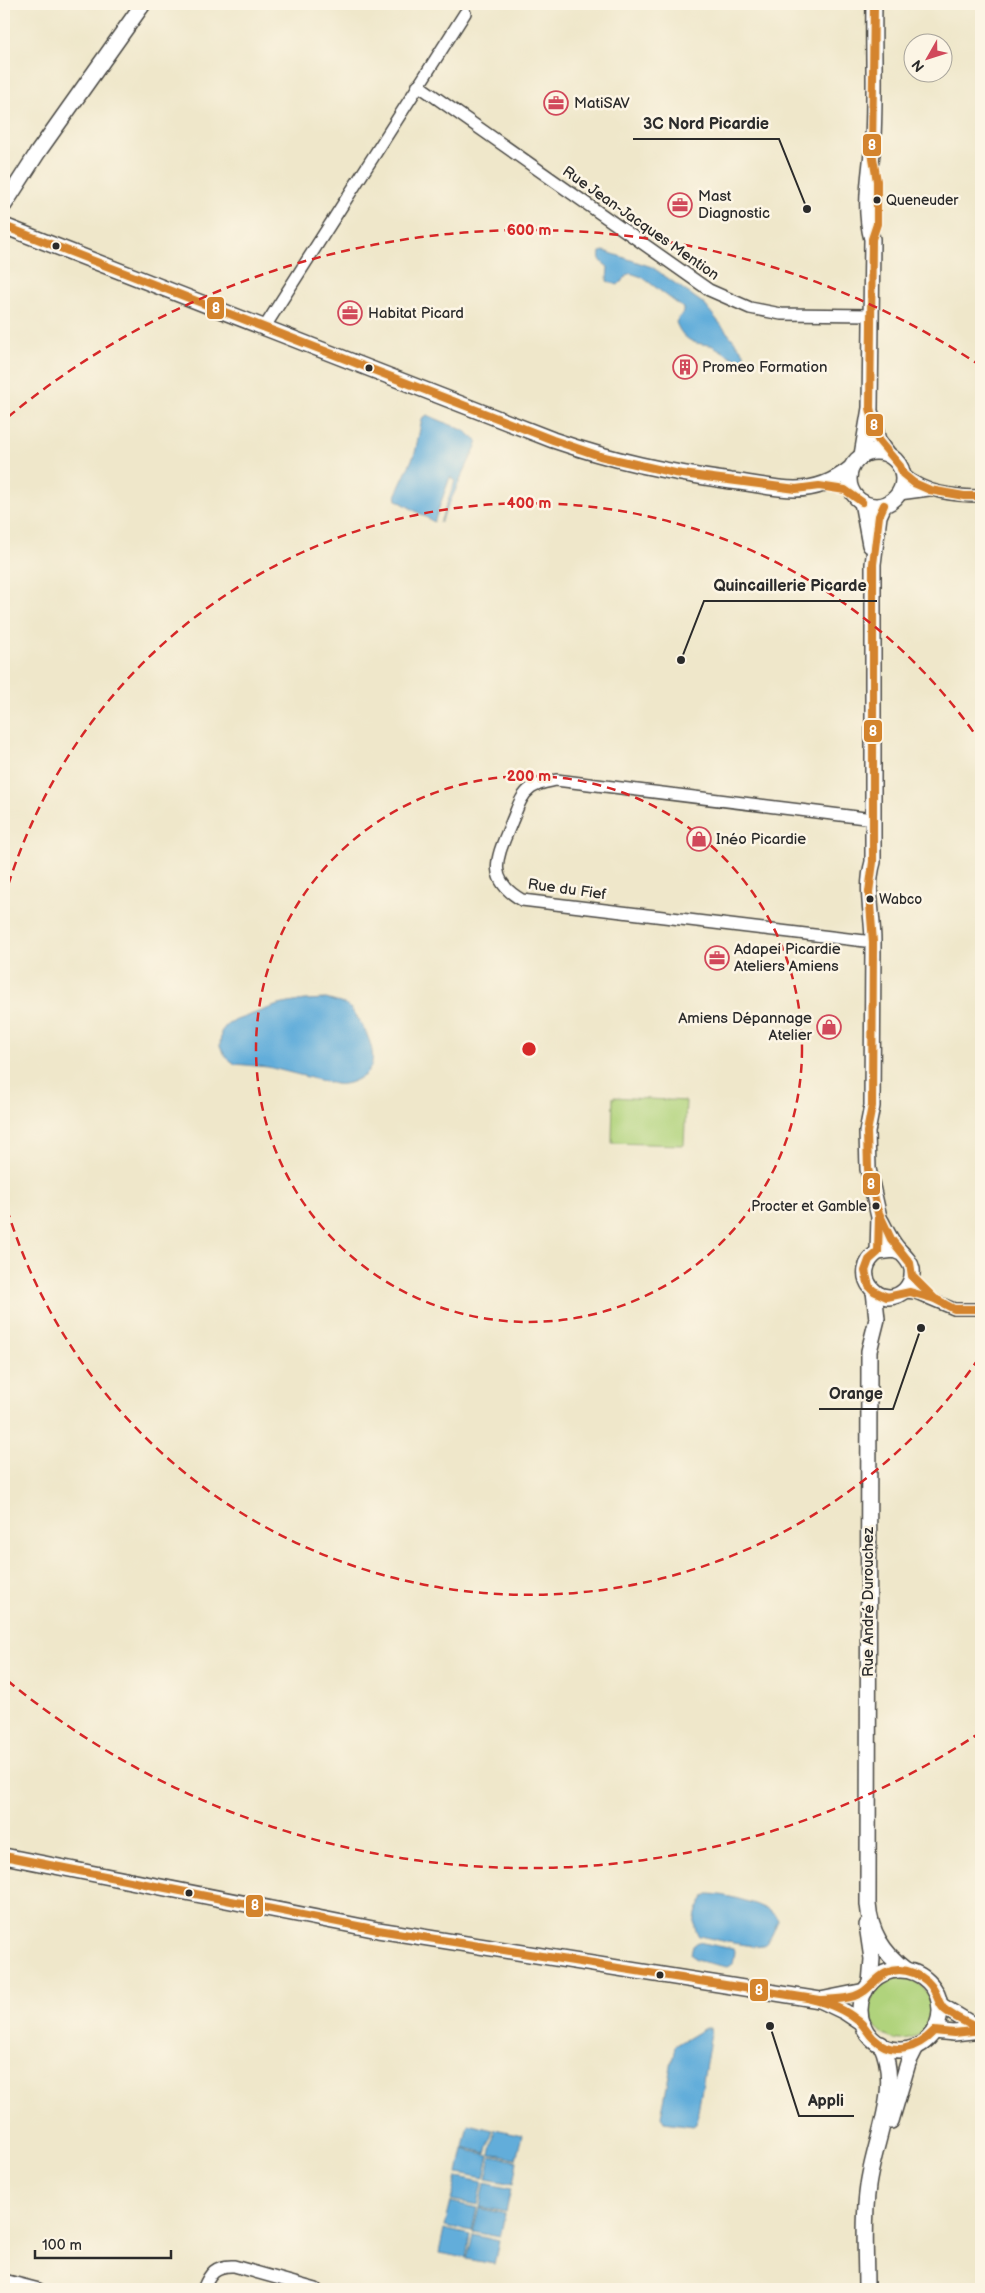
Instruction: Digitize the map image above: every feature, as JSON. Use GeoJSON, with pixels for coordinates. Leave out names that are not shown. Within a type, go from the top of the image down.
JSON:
{"type":"FeatureCollection","features":[{"type":"Feature","properties":{"kind":"main road"},"geometry":{"type":"LineString","coordinates":[[4,205],[38,152],[143,4]]}},
{"type":"Feature","properties":{"kind":"main road"},"geometry":{"type":"LineString","coordinates":[[862,455],[870,408],[872,239],[877,224],[877,181],[872,152],[874,4]]}},
{"type":"Feature","properties":{"kind":"main road"},"geometry":{"type":"LineString","coordinates":[[4,226],[553,440],[600,456],[675,473],[781,488],[796,489],[819,486],[845,490],[869,505],[884,505]]}},
{"type":"Feature","properties":{"kind":"main road"},"geometry":{"type":"LineString","coordinates":[[870,408],[878,440],[888,454],[895,459],[903,474],[902,488],[899,494],[884,505],[879,516],[873,564],[873,862],[879,876],[878,908],[873,921],[872,1106],[878,1133],[874,1194],[879,1217],[878,1252]]}},
{"type":"Feature","properties":{"kind":"main road"},"geometry":{"type":"LineString","coordinates":[[819,486],[835,479],[851,468],[862,455],[870,452],[888,454]]}},
{"type":"Feature","properties":{"kind":"main road"},"geometry":{"type":"LineString","coordinates":[[851,468],[849,486],[857,498],[873,564]]}},
{"type":"Feature","properties":{"kind":"main road"},"geometry":{"type":"LineString","coordinates":[[876,1320],[898,1294],[908,1288],[912,1276],[910,1263],[901,1253],[879,1217]]}},
{"type":"Feature","properties":{"kind":"main road"},"geometry":{"type":"LineString","coordinates":[[898,1294],[880,1295],[874,1291],[869,1286],[865,1271],[869,1260],[878,1252],[894,1250],[901,1253]]}},
{"type":"Feature","properties":{"kind":"main road","name":"Rue André Durouchez"},"geometry":{"type":"LineString","coordinates":[[868,1987],[872,1959],[867,1925],[869,1914],[869,1358],[876,1320],[874,1291]]}},
{"type":"Feature","properties":{"kind":"main road"},"geometry":{"type":"LineString","coordinates":[[4,1856],[378,1930],[820,2000],[845,2012],[863,2024]]}},
{"type":"Feature","properties":{"kind":"main road","name":"Rue André Durouchez"},"geometry":{"type":"LineString","coordinates":[[869,1914],[876,1936],[886,1953],[906,1970]]}},
{"type":"Feature","properties":{"kind":"main road"},"geometry":{"type":"LineString","coordinates":[[820,2000],[868,1987],[883,1974],[906,1970],[915,1973],[929,1982],[938,1997],[940,2005],[939,2019],[934,2031],[923,2043],[916,2047],[898,2050],[881,2044],[867,2032],[863,2024],[861,2007],[868,1987]]}},
{"type":"Feature","properties":{"kind":"main road"},"geometry":{"type":"LineString","coordinates":[[934,2031],[954,2033],[981,2030],[940,2005]]}},
{"type":"Feature","properties":{"kind":"main road"},"geometry":{"type":"LineString","coordinates":[[880,2142],[888,2093],[889,2074],[886,2056],[881,2044]]}},
{"type":"Feature","properties":{"kind":"main road"},"geometry":{"type":"LineString","coordinates":[[866,2289],[867,2198],[872,2165],[880,2142],[892,2120],[908,2064],[916,2047]]}},
{"type":"Feature","properties":{"kind":"street"},"geometry":{"type":"LineString","coordinates":[[264,328],[465,13]]}},
{"type":"Feature","properties":{"kind":"street","name":"Rue Jean-Jacques Mention"},"geometry":{"type":"LineString","coordinates":[[418,85],[709,290],[750,308],[781,314],[871,315]]}},
{"type":"Feature","properties":{"kind":"street"},"geometry":{"type":"LineString","coordinates":[[903,474],[914,483],[930,490],[964,496],[981,496]]}},
{"type":"Feature","properties":{"kind":"street"},"geometry":{"type":"LineString","coordinates":[[899,494],[930,490]]}},
{"type":"Feature","properties":{"kind":"street","name":"Rue du Fief"},"geometry":{"type":"LineString","coordinates":[[873,819],[556,780],[541,783],[530,789],[521,799],[496,860],[502,884],[510,893],[522,900],[873,942]]}},
{"type":"Feature","properties":{"kind":"street"},"geometry":{"type":"LineString","coordinates":[[912,1276],[935,1299]]}},
{"type":"Feature","properties":{"kind":"street"},"geometry":{"type":"LineString","coordinates":[[898,1294],[916,1293],[935,1299],[954,1309],[981,1309]]}},
{"type":"Feature","properties":{"kind":"street"},"geometry":{"type":"LineString","coordinates":[[203,2289],[209,2276],[215,2269],[224,2266],[234,2266],[316,2289]]}},
{"type":"Feature","properties":{"kind":"street"},"geometry":{"type":"LineString","coordinates":[[4,2280],[39,2289]]}},
{"type":"Feature","properties":{"kind":"green space"},"geometry":{"type":"Polygon","coordinates":[[[613,1097],[686,1101],[684,1145],[612,1143],[613,1097]]]}},
{"type":"Feature","properties":{"kind":"green space"},"geometry":{"type":"Polygon","coordinates":[[[901,1978],[918,1983],[923,1987],[927,1992],[932,2009],[927,2026],[923,2031],[918,2035],[901,2040],[884,2035],[879,2031],[875,2026],[870,2009],[875,1992],[879,1987],[884,1983],[901,1978]]]}},
{"type":"Feature","properties":{"kind":"water"},"geometry":{"type":"Polygon","coordinates":[[[604,251],[652,267],[704,304],[744,353],[744,360],[737,360],[713,346],[693,342],[686,337],[676,322],[683,312],[683,308],[642,277],[630,273],[618,285],[607,281],[608,267],[601,261],[600,257],[600,252],[604,251]]]}},
{"type":"Feature","properties":{"kind":"water"},"geometry":{"type":"Polygon","coordinates":[[[427,415],[465,431],[478,442],[440,523],[455,481],[450,477],[434,522],[397,500],[396,494],[415,453],[422,419],[427,415]]]}},
{"type":"Feature","properties":{"kind":"water"},"geometry":{"type":"Polygon","coordinates":[[[326,999],[347,1005],[360,1021],[370,1043],[372,1064],[367,1073],[353,1082],[335,1084],[268,1067],[235,1064],[226,1057],[220,1046],[221,1032],[228,1023],[278,1005],[305,1000],[326,999]]]}},
{"type":"Feature","properties":{"kind":"water"},"geometry":{"type":"Polygon","coordinates":[[[708,1894],[747,1901],[774,1915],[778,1920],[767,1942],[753,1946],[699,1936],[695,1926],[696,1914],[704,1897],[708,1894]]]}},
{"type":"Feature","properties":{"kind":"water"},"geometry":{"type":"Polygon","coordinates":[[[698,1942],[733,1949],[735,1952],[733,1964],[727,1967],[695,1960],[691,1954],[693,1946],[698,1942]]]}},
{"type":"Feature","properties":{"kind":"water"},"geometry":{"type":"Polygon","coordinates":[[[705,2028],[710,2028],[711,2033],[696,2124],[693,2126],[664,2122],[661,2116],[675,2046],[705,2028]]]}},
{"type":"Feature","properties":{"kind":"water"},"geometry":{"type":"Polygon","coordinates":[[[468,2124],[493,2130],[486,2153],[463,2147],[468,2124]]]}},
{"type":"Feature","properties":{"kind":"water"},"geometry":{"type":"Polygon","coordinates":[[[495,2129],[522,2135],[516,2159],[490,2154],[495,2129]]]}},
{"type":"Feature","properties":{"kind":"water"},"geometry":{"type":"Polygon","coordinates":[[[463,2149],[489,2155],[484,2178],[458,2173],[463,2149]]]}},
{"type":"Feature","properties":{"kind":"water"},"geometry":{"type":"Polygon","coordinates":[[[491,2156],[517,2161],[513,2184],[486,2179],[491,2156]]]}},
{"type":"Feature","properties":{"kind":"water"},"geometry":{"type":"Polygon","coordinates":[[[457,2177],[483,2182],[478,2205],[451,2200],[457,2177]]]}},
{"type":"Feature","properties":{"kind":"water"},"geometry":{"type":"Polygon","coordinates":[[[485,2183],[511,2189],[506,2212],[480,2207],[485,2183]]]}},
{"type":"Feature","properties":{"kind":"water"},"geometry":{"type":"Polygon","coordinates":[[[451,2202],[477,2208],[472,2231],[445,2226],[451,2202]]]}},
{"type":"Feature","properties":{"kind":"water"},"geometry":{"type":"Polygon","coordinates":[[[479,2208],[505,2214],[500,2237],[473,2232],[479,2208]]]}},
{"type":"Feature","properties":{"kind":"water"},"geometry":{"type":"Polygon","coordinates":[[[444,2229],[470,2235],[466,2258],[439,2253],[444,2229]]]}},
{"type":"Feature","properties":{"kind":"water"},"geometry":{"type":"Polygon","coordinates":[[[473,2235],[499,2241],[494,2264],[467,2259],[473,2235]]]}},
{"type":"Feature","properties":{"kind":"transit line","name":"8"},"geometry":{"type":"LineString","coordinates":[[874,4],[872,152],[877,181],[877,224],[872,239],[870,408],[878,440],[900,466],[903,474],[914,483],[930,490],[964,496],[981,496]]}},
{"type":"Feature","properties":{"kind":"transit line","name":"8"},"geometry":{"type":"LineString","coordinates":[[4,226],[553,440],[600,456],[675,473],[796,489],[819,486],[845,490],[862,502]]}},
{"type":"Feature","properties":{"kind":"transit line","name":"8"},"geometry":{"type":"LineString","coordinates":[[884,505],[879,516],[873,564],[873,862],[869,892],[873,942],[872,1106],[867,1132],[868,1169],[879,1217],[878,1252],[869,1260],[865,1271],[869,1286],[874,1291],[887,1297],[910,1292],[935,1299],[954,1309],[981,1309]]}},
{"type":"Feature","properties":{"kind":"transit line","name":"8"},"geometry":{"type":"LineString","coordinates":[[878,1211],[891,1239],[910,1263],[912,1276],[935,1299],[943,1303]]}},
{"type":"Feature","properties":{"kind":"transit line","name":"8"},"geometry":{"type":"LineString","coordinates":[[4,1856],[378,1930],[820,2000],[852,1997],[863,1992],[886,1973],[900,1970],[907,1971],[920,1976],[931,1986],[944,2009],[981,2030]]}},
{"type":"Feature","properties":{"kind":"transit line","name":"8"},"geometry":{"type":"LineString","coordinates":[[811,1999],[847,2013],[862,2024],[880,2044],[896,2049],[912,2046],[934,2031],[954,2033],[981,2030]]}},
{"type":"Feature","properties":{"kind":"place","name":"MatiSAV"},"geometry":{"type":"Point","coordinates":[556,103]}},
{"type":"Feature","properties":{"kind":"place","name":"Queneuder"},"geometry":{"type":"Point","coordinates":[877,200]}},
{"type":"Feature","properties":{"kind":"place","name":"Mast Diagnostic"},"geometry":{"type":"Point","coordinates":[680,205]}},
{"type":"Feature","properties":{"kind":"place","name":"3C Nord Picardie"},"geometry":{"type":"Point","coordinates":[807,209]}},
{"type":"Feature","properties":{"kind":"place","name":"Habitat Picard"},"geometry":{"type":"Point","coordinates":[350,313]}},
{"type":"Feature","properties":{"kind":"place","name":"Promeo Formation"},"geometry":{"type":"Point","coordinates":[685,367]}},
{"type":"Feature","properties":{"kind":"place","name":"Quincaillerie Picarde"},"geometry":{"type":"Point","coordinates":[681,660]}},
{"type":"Feature","properties":{"kind":"place","name":"Inéo Picardie"},"geometry":{"type":"Point","coordinates":[699,839]}},
{"type":"Feature","properties":{"kind":"place","name":"Wabco"},"geometry":{"type":"Point","coordinates":[870,899]}},
{"type":"Feature","properties":{"kind":"place","name":"Adapei Picardie Ateliers Amiens"},"geometry":{"type":"Point","coordinates":[717,958]}},
{"type":"Feature","properties":{"kind":"place","name":"Amiens Dépannage Atelier"},"geometry":{"type":"Point","coordinates":[829,1027]}},
{"type":"Feature","properties":{"kind":"place","name":"Procter et Gamble"},"geometry":{"type":"Point","coordinates":[876,1206]}},
{"type":"Feature","properties":{"kind":"place","name":"Orange"},"geometry":{"type":"Point","coordinates":[921,1328]}},
{"type":"Feature","properties":{"kind":"place","name":"Appli"},"geometry":{"type":"Point","coordinates":[770,2026]}}]}
